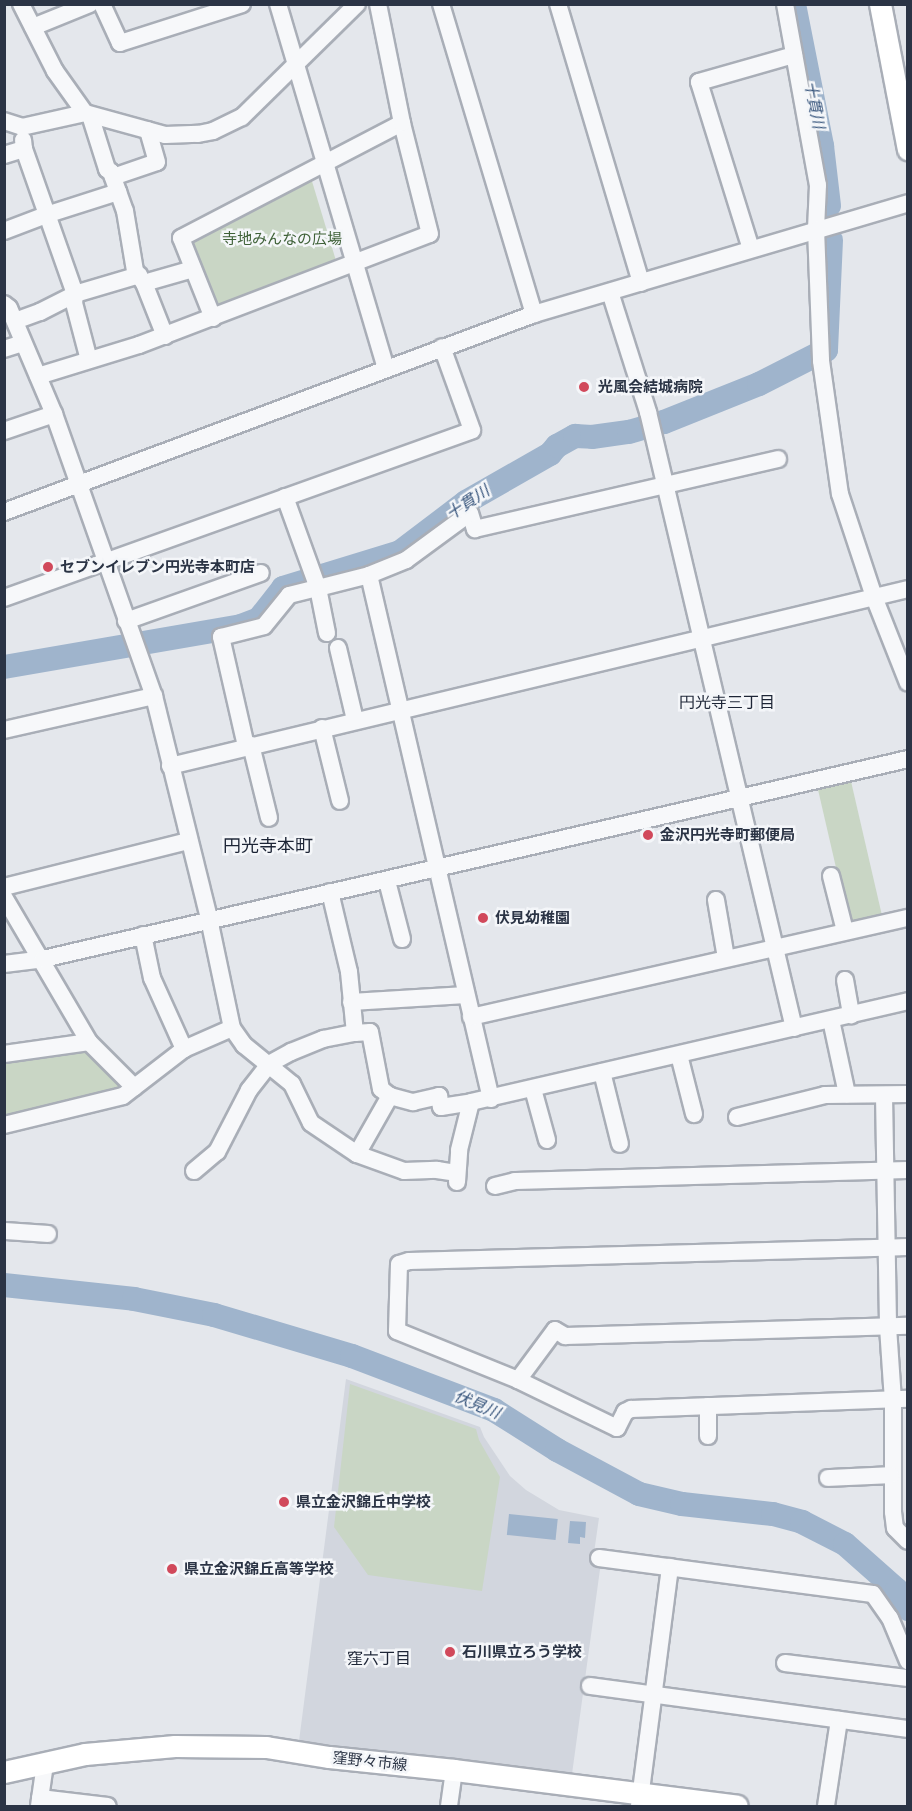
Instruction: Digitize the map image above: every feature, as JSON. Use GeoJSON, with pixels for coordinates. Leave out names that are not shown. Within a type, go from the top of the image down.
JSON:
{"type":"FeatureCollection","features":[{"type":"Feature","properties":{"kind":"main road"},"geometry":{"type":"LineString","coordinates":[[880,4],[908,149]]}},
{"type":"Feature","properties":{"kind":"main road","name":"窪野々市線"},"geometry":{"type":"LineString","coordinates":[[4,1772],[85,1754],[155,1748],[247,1746],[454,1770],[640,1800],[737,1806]]}},
{"type":"Feature","properties":{"kind":"street"},"geometry":{"type":"LineString","coordinates":[[21,4],[55,71],[87,114],[125,211],[135,271],[141,279],[165,336]]}},
{"type":"Feature","properties":{"kind":"street"},"geometry":{"type":"LineString","coordinates":[[33,27],[90,4]]}},
{"type":"Feature","properties":{"kind":"street"},"geometry":{"type":"LineString","coordinates":[[102,4],[120,43],[193,12],[242,4]]}},
{"type":"Feature","properties":{"kind":"street"},"geometry":{"type":"LineString","coordinates":[[278,4],[386,368]]}},
{"type":"Feature","properties":{"kind":"street"},"geometry":{"type":"LineString","coordinates":[[4,121],[22,127],[87,114],[165,135],[198,135],[213,131],[242,117],[357,4]]}},
{"type":"Feature","properties":{"kind":"street"},"geometry":{"type":"LineString","coordinates":[[38,376],[165,336],[430,234],[402,123],[378,4]]}},
{"type":"Feature","properties":{"kind":"street"},"geometry":{"type":"LineString","coordinates":[[441,4],[534,314]]}},
{"type":"Feature","properties":{"kind":"street"},"geometry":{"type":"LineString","coordinates":[[558,4],[641,283]]}},
{"type":"Feature","properties":{"kind":"street"},"geometry":{"type":"LineString","coordinates":[[785,4],[818,184],[816,229],[821,355],[840,494],[874,597],[908,683]]}},
{"type":"Feature","properties":{"kind":"street"},"geometry":{"type":"LineString","coordinates":[[751,249],[699,82],[794,55]]}},
{"type":"Feature","properties":{"kind":"street"},"geometry":{"type":"LineString","coordinates":[[213,318],[181,238],[402,123]]}},
{"type":"Feature","properties":{"kind":"street"},"geometry":{"type":"LineString","coordinates":[[22,127],[24,149],[75,294],[74,303],[89,360]]}},
{"type":"Feature","properties":{"kind":"street"},"geometry":{"type":"LineString","coordinates":[[4,231],[115,184],[157,162],[148,130]]}},
{"type":"Feature","properties":{"kind":"street"},"geometry":{"type":"LineString","coordinates":[[4,155],[24,149]]}},
{"type":"Feature","properties":{"kind":"street"},"geometry":{"type":"LineString","coordinates":[[4,512],[534,314],[908,203]]}},
{"type":"Feature","properties":{"kind":"street"},"geometry":{"type":"LineString","coordinates":[[15,321],[40,312],[75,294],[193,269]]}},
{"type":"Feature","properties":{"kind":"street"},"geometry":{"type":"LineString","coordinates":[[610,292],[650,426],[794,1028]]}},
{"type":"Feature","properties":{"kind":"street"},"geometry":{"type":"LineString","coordinates":[[4,304],[9,308],[15,321],[54,414],[107,561],[134,645],[154,696],[209,919],[232,1028],[244,1045],[292,1084],[311,1123],[357,1154],[404,1171],[437,1170],[457,1178],[471,1102]]}},
{"type":"Feature","properties":{"kind":"street"},"geometry":{"type":"LineString","coordinates":[[4,349],[23,343]]}},
{"type":"Feature","properties":{"kind":"street"},"geometry":{"type":"LineString","coordinates":[[4,598],[472,430],[442,347]]}},
{"type":"Feature","properties":{"kind":"street"},"geometry":{"type":"LineString","coordinates":[[4,431],[54,414]]}},
{"type":"Feature","properties":{"kind":"street"},"geometry":{"type":"LineString","coordinates":[[269,818],[221,637],[264,626],[289,595],[316,581],[369,575],[406,560],[470,513],[475,529],[778,459]]}},
{"type":"Feature","properties":{"kind":"street"},"geometry":{"type":"LineString","coordinates":[[285,497],[316,581],[327,633]]}},
{"type":"Feature","properties":{"kind":"street"},"geometry":{"type":"LineString","coordinates":[[126,621],[261,573]]}},
{"type":"Feature","properties":{"kind":"street"},"geometry":{"type":"LineString","coordinates":[[369,575],[490,1099]]}},
{"type":"Feature","properties":{"kind":"street"},"geometry":{"type":"LineString","coordinates":[[170,766],[248,745],[908,589]]}},
{"type":"Feature","properties":{"kind":"street"},"geometry":{"type":"LineString","coordinates":[[338,648],[355,720]]}},
{"type":"Feature","properties":{"kind":"street"},"geometry":{"type":"LineString","coordinates":[[4,730],[154,696]]}},
{"type":"Feature","properties":{"kind":"street"},"geometry":{"type":"LineString","coordinates":[[322,728],[340,801]]}},
{"type":"Feature","properties":{"kind":"street"},"geometry":{"type":"LineString","coordinates":[[4,964],[43,959],[908,759]]}},
{"type":"Feature","properties":{"kind":"street"},"geometry":{"type":"LineString","coordinates":[[4,887],[189,841]]}},
{"type":"Feature","properties":{"kind":"street"},"geometry":{"type":"LineString","coordinates":[[831,876],[845,931]]}},
{"type":"Feature","properties":{"kind":"street"},"geometry":{"type":"LineString","coordinates":[[387,880],[402,939]]}},
{"type":"Feature","properties":{"kind":"street"},"geometry":{"type":"LineString","coordinates":[[330,892],[349,972],[355,1033]]}},
{"type":"Feature","properties":{"kind":"street"},"geometry":{"type":"LineString","coordinates":[[4,897],[43,959],[89,1042],[134,1087]]}},
{"type":"Feature","properties":{"kind":"street"},"geometry":{"type":"LineString","coordinates":[[716,900],[726,958]]}},
{"type":"Feature","properties":{"kind":"street"},"geometry":{"type":"LineString","coordinates":[[471,1017],[908,918]]}},
{"type":"Feature","properties":{"kind":"street"},"geometry":{"type":"LineString","coordinates":[[143,935],[152,978],[184,1049]]}},
{"type":"Feature","properties":{"kind":"street"},"geometry":{"type":"LineString","coordinates":[[845,980],[850,1015]]}},
{"type":"Feature","properties":{"kind":"street"},"geometry":{"type":"LineString","coordinates":[[351,1002],[466,995]]}},
{"type":"Feature","properties":{"kind":"street"},"geometry":{"type":"LineString","coordinates":[[194,1171],[217,1152],[249,1090],[269,1064],[323,1039],[370,1032],[381,1089],[390,1096],[413,1102],[439,1096],[441,1107],[490,1099],[908,1001]]}},
{"type":"Feature","properties":{"kind":"street"},"geometry":{"type":"LineString","coordinates":[[831,1020],[848,1094]]}},
{"type":"Feature","properties":{"kind":"street"},"geometry":{"type":"LineString","coordinates":[[4,1125],[123,1096],[184,1049],[232,1028]]}},
{"type":"Feature","properties":{"kind":"street"},"geometry":{"type":"LineString","coordinates":[[4,1054],[89,1042]]}},
{"type":"Feature","properties":{"kind":"street"},"geometry":{"type":"LineString","coordinates":[[679,1055],[694,1114]]}},
{"type":"Feature","properties":{"kind":"street"},"geometry":{"type":"LineString","coordinates":[[603,1072],[620,1144]]}},
{"type":"Feature","properties":{"kind":"street"},"geometry":{"type":"LineString","coordinates":[[533,1089],[547,1140]]}},
{"type":"Feature","properties":{"kind":"street"},"geometry":{"type":"LineString","coordinates":[[737,1117],[825,1095],[908,1094]]}},
{"type":"Feature","properties":{"kind":"street"},"geometry":{"type":"LineString","coordinates":[[884,1095],[888,1327],[900,1400],[891,1475],[895,1528],[908,1541]]}},
{"type":"Feature","properties":{"kind":"street"},"geometry":{"type":"LineString","coordinates":[[357,1154],[390,1096]]}},
{"type":"Feature","properties":{"kind":"street"},"geometry":{"type":"LineString","coordinates":[[495,1186],[515,1181],[908,1170]]}},
{"type":"Feature","properties":{"kind":"street"},"geometry":{"type":"LineString","coordinates":[[4,1231],[48,1233]]}},
{"type":"Feature","properties":{"kind":"street"},"geometry":{"type":"LineString","coordinates":[[900,1400],[631,1409],[625,1412],[617,1428],[518,1380],[397,1331],[399,1264],[908,1247]]}},
{"type":"Feature","properties":{"kind":"street"},"geometry":{"type":"LineString","coordinates":[[518,1380],[555,1330],[566,1336],[908,1326]]}},
{"type":"Feature","properties":{"kind":"street"},"geometry":{"type":"LineString","coordinates":[[708,1406],[708,1436]]}},
{"type":"Feature","properties":{"kind":"street"},"geometry":{"type":"LineString","coordinates":[[828,1479],[891,1475]]}},
{"type":"Feature","properties":{"kind":"street"},"geometry":{"type":"LineString","coordinates":[[599,1558],[873,1594],[890,1617],[908,1661]]}},
{"type":"Feature","properties":{"kind":"street"},"geometry":{"type":"LineString","coordinates":[[640,1800],[670,1567]]}},
{"type":"Feature","properties":{"kind":"street"},"geometry":{"type":"LineString","coordinates":[[785,1663],[908,1678]]}},
{"type":"Feature","properties":{"kind":"street"},"geometry":{"type":"LineString","coordinates":[[590,1686],[908,1729]]}},
{"type":"Feature","properties":{"kind":"street"},"geometry":{"type":"LineString","coordinates":[[826,1806],[839,1720]]}},
{"type":"Feature","properties":{"kind":"street"},"geometry":{"type":"LineString","coordinates":[[45,1764],[40,1802],[108,1806]]}},
{"type":"Feature","properties":{"kind":"street"},"geometry":{"type":"LineString","coordinates":[[449,1806],[454,1770]]}},
{"type":"Feature","properties":{"kind":"shaded area","name":"石川県立ろう学校"},"geometry":{"type":"Polygon","coordinates":[[[346,1379],[480,1427],[484,1437],[510,1476],[526,1490],[559,1510],[599,1518],[593,1560],[601,1562],[572,1774],[299,1741],[346,1379]]]}},
{"type":"Feature","properties":{"kind":"green space","name":"寺地みんなの広場"},"geometry":{"type":"Polygon","coordinates":[[[311,178],[337,264],[217,308],[189,239],[311,178]]]}},
{"type":"Feature","properties":{"kind":"green space"},"geometry":{"type":"Polygon","coordinates":[[[850,777],[882,917],[849,925],[817,785],[850,777]]]}},
{"type":"Feature","properties":{"kind":"green space"},"geometry":{"type":"Polygon","coordinates":[[[78,1050],[89,1052],[120,1083],[117,1090],[5,1118],[4,1059],[78,1050]]]}},
{"type":"Feature","properties":{"kind":"green space"},"geometry":{"type":"Polygon","coordinates":[[[350,1384],[476,1429],[479,1440],[500,1477],[482,1591],[368,1575],[334,1527],[350,1384]]]}},
{"type":"Feature","properties":{"kind":"water"},"geometry":{"type":"Polygon","coordinates":[[[509,1514],[558,1519],[556,1540],[507,1535],[509,1514]]]}},
{"type":"Feature","properties":{"kind":"water"},"geometry":{"type":"Polygon","coordinates":[[[570,1521],[586,1522],[585,1538],[580,1537],[580,1544],[568,1543],[570,1521]]]}},
{"type":"Feature","properties":{"kind":"waterway","name":"十貫川"},"geometry":{"type":"LineString","coordinates":[[794,4],[822,146],[829,206]]}},
{"type":"Feature","properties":{"kind":"waterway","name":"十貫川"},"geometry":{"type":"LineString","coordinates":[[4,667],[241,626],[259,619],[283,588],[400,552],[466,502],[550,454],[557,446],[575,436],[592,437],[629,432],[664,422],[759,384],[826,350],[831,240]]}},
{"type":"Feature","properties":{"kind":"waterway","name":"伏見川"},"geometry":{"type":"LineString","coordinates":[[4,1285],[134,1299],[214,1315],[352,1356],[494,1410],[557,1450],[639,1494],[682,1504],[773,1514],[802,1522],[845,1544],[897,1590],[908,1609]]}},
{"type":"Feature","properties":{"kind":"place","name":"光風会結城病院"},"geometry":{"type":"Point","coordinates":[584,387]}},
{"type":"Feature","properties":{"kind":"place","name":"セブンイレブン円光寺本町店"},"geometry":{"type":"Point","coordinates":[48,567]}},
{"type":"Feature","properties":{"kind":"place","name":"金沢円光寺町郵便局"},"geometry":{"type":"Point","coordinates":[648,835]}},
{"type":"Feature","properties":{"kind":"place","name":"伏見幼稚園"},"geometry":{"type":"Point","coordinates":[483,918]}},
{"type":"Feature","properties":{"kind":"place","name":"県立金沢錦丘中学校"},"geometry":{"type":"Point","coordinates":[284,1502]}},
{"type":"Feature","properties":{"kind":"place","name":"県立金沢錦丘高等学校"},"geometry":{"type":"Point","coordinates":[172,1569]}},
{"type":"Feature","properties":{"kind":"place","name":"石川県立ろう学校"},"geometry":{"type":"Point","coordinates":[450,1652]}},
{"type":"Feature","properties":{"kind":"district","name":"円光寺三丁目"},"geometry":{"type":"Point","coordinates":[727,703]}},
{"type":"Feature","properties":{"kind":"district","name":"円光寺本町"},"geometry":{"type":"Point","coordinates":[268,846]}},
{"type":"Feature","properties":{"kind":"district","name":"窪六丁目"},"geometry":{"type":"Point","coordinates":[379,1659]}}]}
